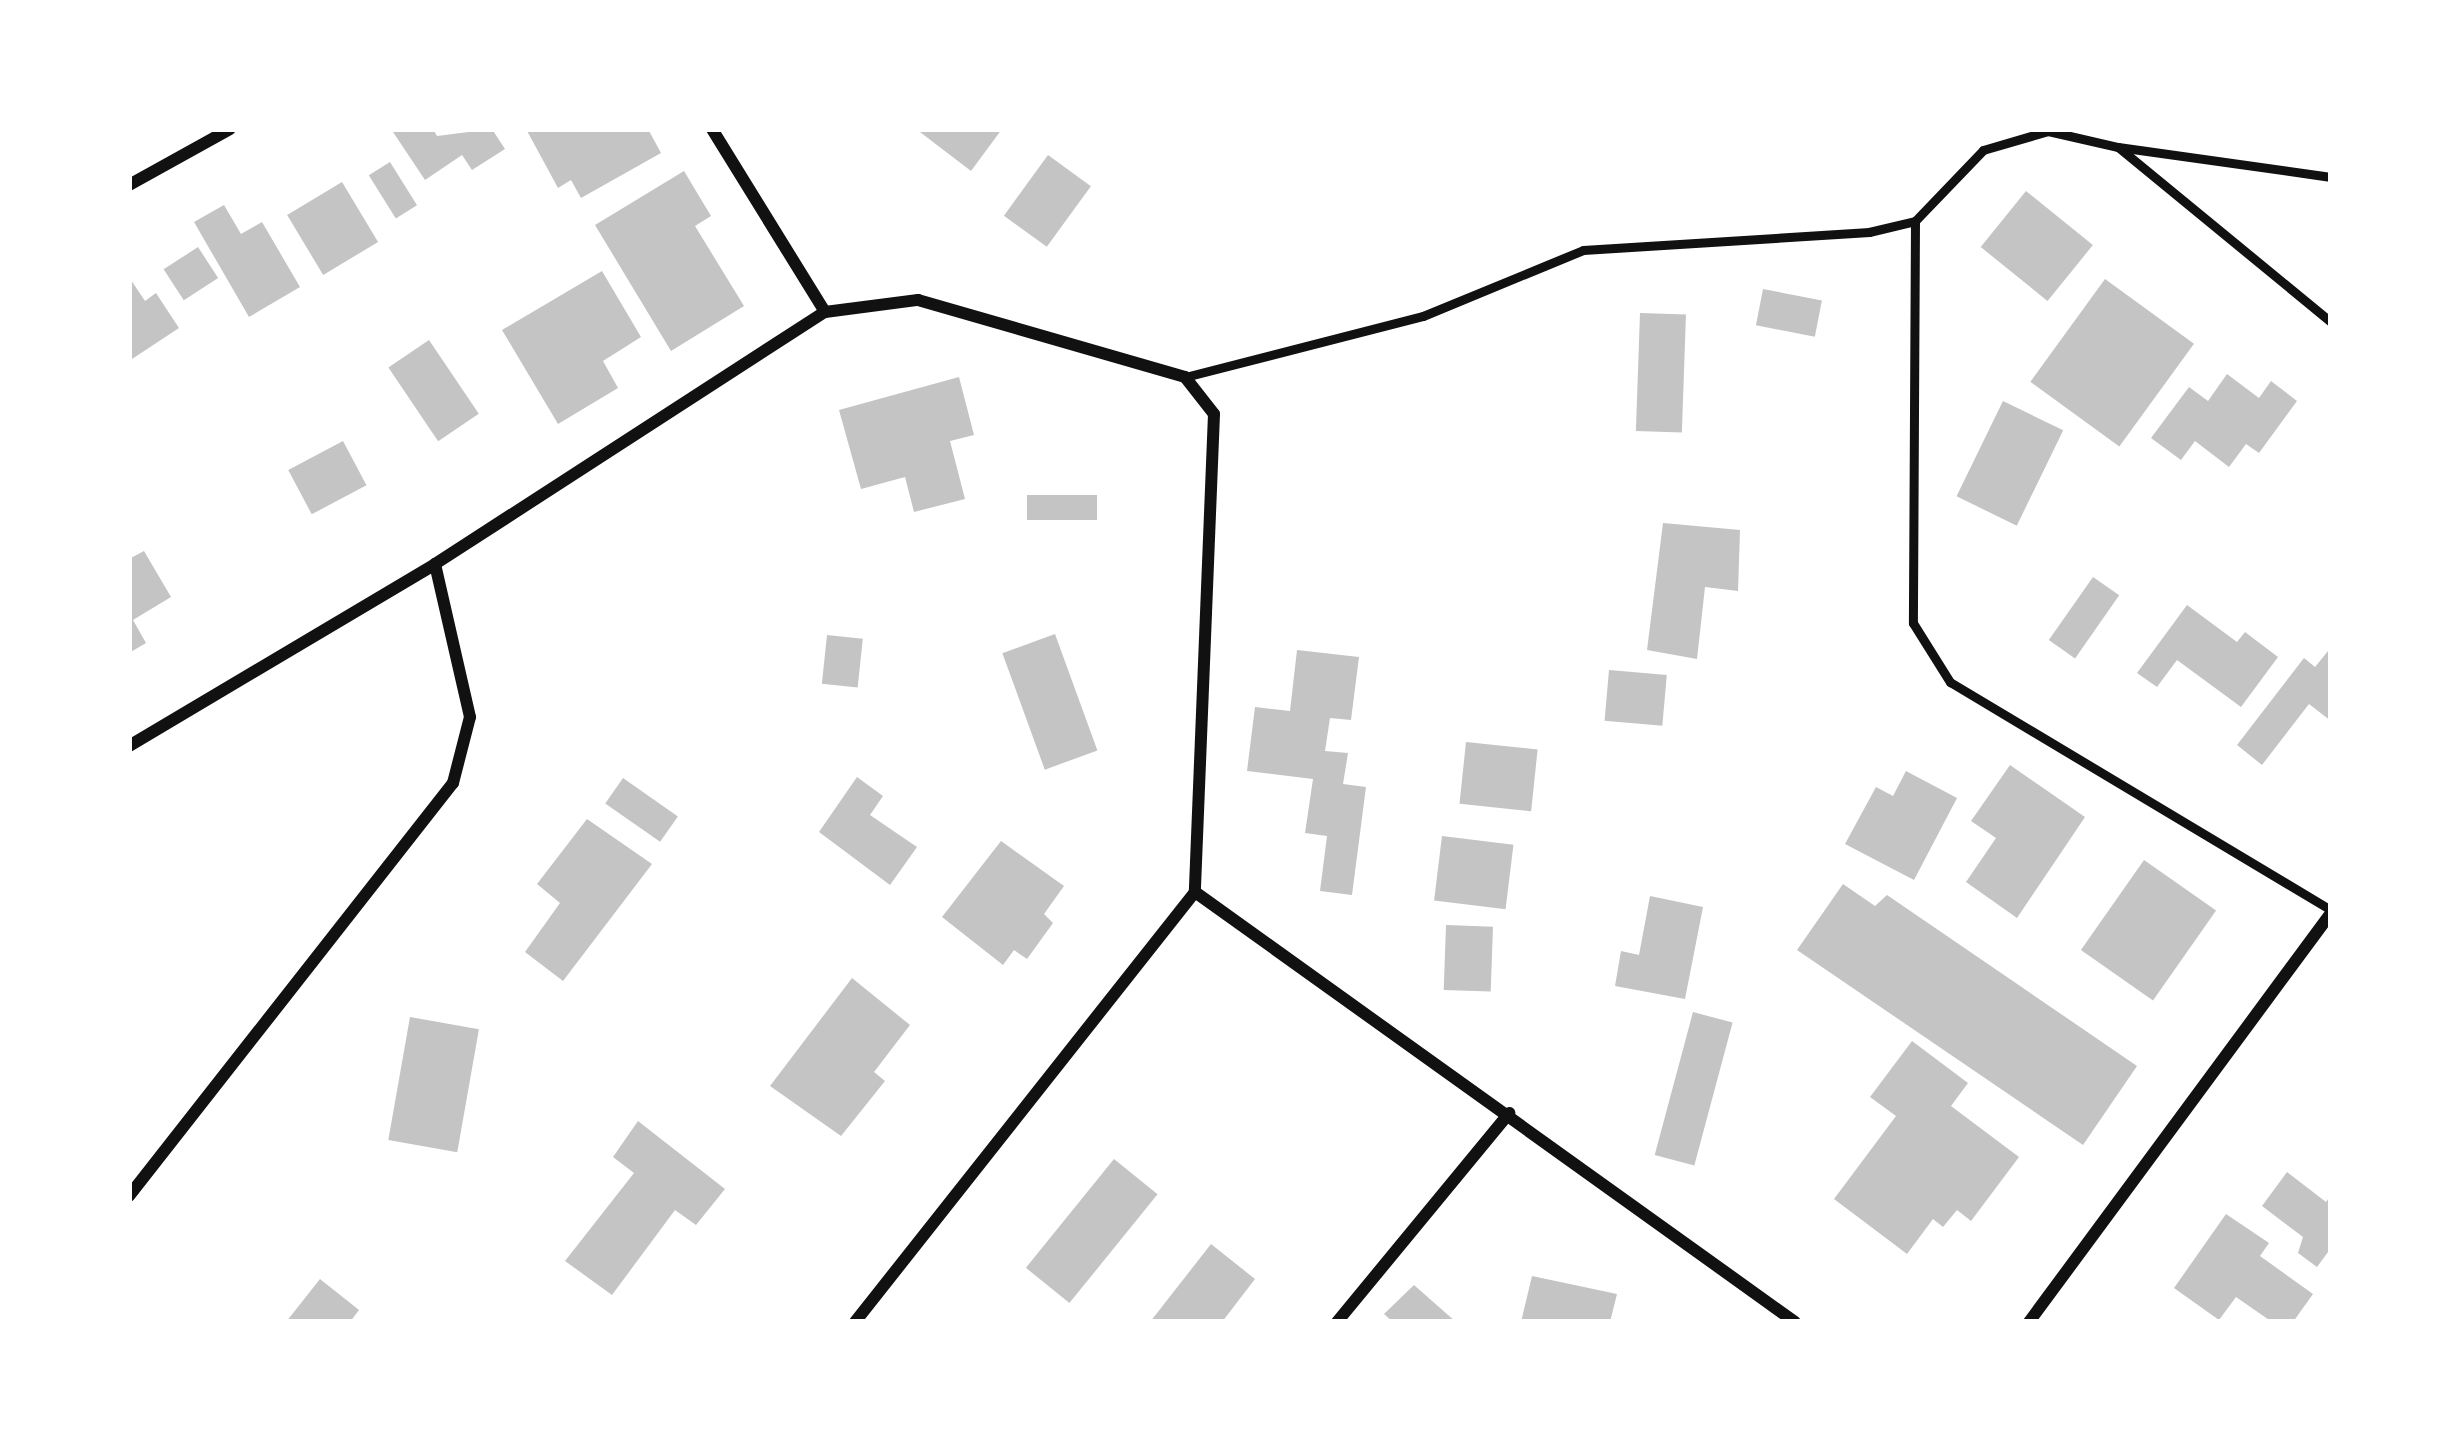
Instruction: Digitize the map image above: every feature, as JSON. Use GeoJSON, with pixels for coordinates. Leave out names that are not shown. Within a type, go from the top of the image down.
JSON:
{"type":"FeatureCollection","features":[{"type":"Feature","properties":{"kind":"street"},"geometry":{"type":"LineString","coordinates":[[129,184],[230,129]]}},
{"type":"Feature","properties":{"kind":"street"},"geometry":{"type":"LineString","coordinates":[[712,129],[825,311]]}},
{"type":"Feature","properties":{"kind":"street"},"geometry":{"type":"LineString","coordinates":[[129,746],[435,564],[825,311],[918,300],[1185,377],[1214,414],[1195,892],[855,1322]]}},
{"type":"Feature","properties":{"kind":"street"},"geometry":{"type":"LineString","coordinates":[[129,1196],[453,783],[470,717],[435,564]]}},
{"type":"Feature","properties":{"kind":"street"},"geometry":{"type":"LineString","coordinates":[[1195,892],[1509,1112],[1796,1322]]}},
{"type":"Feature","properties":{"kind":"street"},"geometry":{"type":"LineString","coordinates":[[2030,1322],[2331,912]]}},
{"type":"Feature","properties":{"kind":"street"},"geometry":{"type":"LineString","coordinates":[[1337,1322],[1509,1112]]}},
{"type":"Feature","properties":{"kind":"lane"},"geometry":{"type":"LineString","coordinates":[[1185,377],[1424,316],[1583,250],[1869,232],[1915,221],[1983,150],[2048,131],[2118,147],[2331,177]]}},
{"type":"Feature","properties":{"kind":"lane"},"geometry":{"type":"LineString","coordinates":[[2118,147],[2331,322]]}},
{"type":"Feature","properties":{"kind":"lane"},"geometry":{"type":"LineString","coordinates":[[1915,221],[1913,623],[1950,682],[2331,912]]}},
{"type":"Feature","properties":{"kind":"building"},"geometry":{"type":"Polygon","coordinates":[[[433,129],[437,136],[492,129],[505,149],[472,170],[462,155],[425,180],[393,132],[433,129]]]}},
{"type":"Feature","properties":{"kind":"building"},"geometry":{"type":"Polygon","coordinates":[[[526,129],[648,129],[661,153],[581,198],[571,180],[558,188],[526,129]]]}},
{"type":"Feature","properties":{"kind":"building"},"geometry":{"type":"Polygon","coordinates":[[[916,129],[1002,129],[971,171],[916,129]]]}},
{"type":"Feature","properties":{"kind":"building"},"geometry":{"type":"Polygon","coordinates":[[[1048,155],[1091,186],[1047,247],[1004,216],[1048,155]]]}},
{"type":"Feature","properties":{"kind":"building"},"geometry":{"type":"Polygon","coordinates":[[[390,162],[417,205],[396,218],[369,175],[390,162]]]}},
{"type":"Feature","properties":{"kind":"building"},"geometry":{"type":"Polygon","coordinates":[[[684,171],[711,216],[695,226],[744,306],[671,351],[595,225],[684,171]]]}},
{"type":"Feature","properties":{"kind":"building"},"geometry":{"type":"Polygon","coordinates":[[[342,182],[378,242],[323,275],[287,215],[342,182]]]}},
{"type":"Feature","properties":{"kind":"building"},"geometry":{"type":"Polygon","coordinates":[[[2026,191],[2093,245],[2048,301],[1981,247],[2026,191]]]}},
{"type":"Feature","properties":{"kind":"building"},"geometry":{"type":"Polygon","coordinates":[[[224,205],[241,234],[262,222],[300,287],[249,317],[194,222],[224,205]]]}},
{"type":"Feature","properties":{"kind":"building"},"geometry":{"type":"Polygon","coordinates":[[[198,247],[218,278],[184,300],[164,269],[198,247]]]}},
{"type":"Feature","properties":{"kind":"building"},"geometry":{"type":"Polygon","coordinates":[[[602,271],[641,337],[603,361],[618,388],[558,424],[502,330],[602,271]]]}},
{"type":"Feature","properties":{"kind":"building"},"geometry":{"type":"Polygon","coordinates":[[[129,277],[145,301],[156,293],[179,328],[129,361],[129,277]]]}},
{"type":"Feature","properties":{"kind":"building"},"geometry":{"type":"Polygon","coordinates":[[[2105,279],[2194,344],[2119,446],[2030,382],[2105,279]]]}},
{"type":"Feature","properties":{"kind":"building"},"geometry":{"type":"Polygon","coordinates":[[[1763,289],[1822,300],[1815,337],[1756,325],[1763,289]]]}},
{"type":"Feature","properties":{"kind":"building"},"geometry":{"type":"Polygon","coordinates":[[[1640,313],[1686,315],[1682,433],[1636,431],[1640,313]]]}},
{"type":"Feature","properties":{"kind":"building"},"geometry":{"type":"Polygon","coordinates":[[[429,340],[479,414],[438,441],[388,367],[429,340]]]}},
{"type":"Feature","properties":{"kind":"building"},"geometry":{"type":"Polygon","coordinates":[[[2227,374],[2259,398],[2271,381],[2297,401],[2259,453],[2246,444],[2229,467],[2195,441],[2181,460],[2151,438],[2189,387],[2208,401],[2227,374]]]}},
{"type":"Feature","properties":{"kind":"building"},"geometry":{"type":"Polygon","coordinates":[[[959,377],[974,435],[950,441],[965,499],[914,512],[905,477],[861,489],[839,410],[959,377]]]}},
{"type":"Feature","properties":{"kind":"building"},"geometry":{"type":"Polygon","coordinates":[[[2003,401],[2063,430],[2017,526],[1957,496],[2003,401]]]}},
{"type":"Feature","properties":{"kind":"building"},"geometry":{"type":"Polygon","coordinates":[[[343,441],[366,485],[312,514],[288,470],[343,441]]]}},
{"type":"Feature","properties":{"kind":"building"},"geometry":{"type":"Polygon","coordinates":[[[1027,495],[1097,495],[1097,520],[1027,520],[1027,495]]]}},
{"type":"Feature","properties":{"kind":"building"},"geometry":{"type":"Polygon","coordinates":[[[1663,523],[1740,530],[1738,591],[1705,587],[1697,659],[1647,650],[1663,523]]]}},
{"type":"Feature","properties":{"kind":"building"},"geometry":{"type":"Polygon","coordinates":[[[144,551],[171,597],[133,620],[146,643],[129,653],[129,559],[144,551]]]}},
{"type":"Feature","properties":{"kind":"building"},"geometry":{"type":"Polygon","coordinates":[[[2093,577],[2119,595],[2075,658],[2049,640],[2093,577]]]}},
{"type":"Feature","properties":{"kind":"building"},"geometry":{"type":"Polygon","coordinates":[[[2187,605],[2237,642],[2245,632],[2278,657],[2241,707],[2177,660],[2157,687],[2137,673],[2187,605]]]}},
{"type":"Feature","properties":{"kind":"building"},"geometry":{"type":"Polygon","coordinates":[[[1055,634],[1097,751],[1045,770],[1002,653],[1055,634]]]}},
{"type":"Feature","properties":{"kind":"building"},"geometry":{"type":"Polygon","coordinates":[[[827,635],[863,639],[858,687],[822,684],[827,635]]]}},
{"type":"Feature","properties":{"kind":"building"},"geometry":{"type":"Polygon","coordinates":[[[1297,650],[1359,657],[1351,720],[1330,718],[1325,751],[1348,753],[1343,784],[1366,787],[1352,895],[1320,891],[1327,836],[1305,833],[1313,779],[1247,771],[1255,707],[1290,711],[1297,650]]]}},
{"type":"Feature","properties":{"kind":"building"},"geometry":{"type":"Polygon","coordinates":[[[2328,651],[2331,721],[2309,704],[2262,765],[2237,745],[2304,658],[2315,667],[2328,651]]]}},
{"type":"Feature","properties":{"kind":"building"},"geometry":{"type":"Polygon","coordinates":[[[1609,670],[1667,675],[1662,726],[1605,721],[1609,670]]]}},
{"type":"Feature","properties":{"kind":"building"},"geometry":{"type":"Polygon","coordinates":[[[1466,742],[1538,750],[1531,811],[1460,804],[1466,742]]]}},
{"type":"Feature","properties":{"kind":"building"},"geometry":{"type":"Polygon","coordinates":[[[2010,765],[2085,817],[2017,918],[1966,882],[1996,838],[1971,821],[2010,765]]]}},
{"type":"Feature","properties":{"kind":"building"},"geometry":{"type":"Polygon","coordinates":[[[1906,771],[1957,798],[1914,880],[1845,844],[1876,787],[1893,796],[1906,771]]]}},
{"type":"Feature","properties":{"kind":"building"},"geometry":{"type":"Polygon","coordinates":[[[857,777],[883,796],[870,815],[917,847],[890,885],[819,832],[857,777]]]}},
{"type":"Feature","properties":{"kind":"building"},"geometry":{"type":"Polygon","coordinates":[[[623,778],[678,816],[660,842],[605,803],[623,778]]]}},
{"type":"Feature","properties":{"kind":"building"},"geometry":{"type":"Polygon","coordinates":[[[587,819],[652,864],[563,981],[525,952],[560,903],[537,884],[587,819]]]}},
{"type":"Feature","properties":{"kind":"building"},"geometry":{"type":"Polygon","coordinates":[[[1442,836],[1513,845],[1506,909],[1434,901],[1442,836]]]}},
{"type":"Feature","properties":{"kind":"building"},"geometry":{"type":"Polygon","coordinates":[[[1001,841],[1064,886],[1044,914],[1053,923],[1027,959],[1014,950],[1003,965],[942,917],[1001,841]]]}},
{"type":"Feature","properties":{"kind":"building"},"geometry":{"type":"Polygon","coordinates":[[[2144,860],[2216,910],[2153,1001],[2081,950],[2144,860]]]}},
{"type":"Feature","properties":{"kind":"building"},"geometry":{"type":"Polygon","coordinates":[[[1843,884],[1875,906],[1887,895],[2137,1066],[2083,1145],[1797,950],[1843,884]]]}},
{"type":"Feature","properties":{"kind":"building"},"geometry":{"type":"Polygon","coordinates":[[[1650,896],[1703,907],[1685,999],[1615,986],[1621,951],[1639,955],[1650,896]]]}},
{"type":"Feature","properties":{"kind":"building"},"geometry":{"type":"Polygon","coordinates":[[[1446,925],[1493,927],[1491,992],[1444,990],[1446,925]]]}},
{"type":"Feature","properties":{"kind":"building"},"geometry":{"type":"Polygon","coordinates":[[[852,978],[910,1025],[874,1072],[885,1081],[841,1136],[770,1086],[852,978]]]}},
{"type":"Feature","properties":{"kind":"building"},"geometry":{"type":"Polygon","coordinates":[[[1693,1012],[1733,1023],[1694,1166],[1655,1155],[1693,1012]]]}},
{"type":"Feature","properties":{"kind":"building"},"geometry":{"type":"Polygon","coordinates":[[[410,1017],[479,1029],[457,1152],[388,1140],[410,1017]]]}},
{"type":"Feature","properties":{"kind":"building"},"geometry":{"type":"Polygon","coordinates":[[[1912,1041],[1968,1083],[1951,1106],[2019,1157],[1971,1221],[1957,1210],[1943,1227],[1933,1219],[1907,1254],[1834,1199],[1896,1116],[1870,1097],[1912,1041]]]}},
{"type":"Feature","properties":{"kind":"building"},"geometry":{"type":"Polygon","coordinates":[[[638,1121],[725,1189],[696,1225],[675,1210],[612,1295],[565,1261],[634,1173],[613,1157],[638,1121]]]}},
{"type":"Feature","properties":{"kind":"building"},"geometry":{"type":"Polygon","coordinates":[[[1114,1159],[1158,1194],[1069,1303],[1026,1268],[1114,1159]]]}},
{"type":"Feature","properties":{"kind":"building"},"geometry":{"type":"Polygon","coordinates":[[[2287,1172],[2326,1202],[2331,1195],[2331,1248],[2317,1267],[2298,1253],[2303,1237],[2262,1206],[2287,1172]]]}},
{"type":"Feature","properties":{"kind":"building"},"geometry":{"type":"Polygon","coordinates":[[[2226,1214],[2269,1243],[2260,1256],[2313,1294],[2293,1322],[2272,1322],[2236,1297],[2219,1320],[2174,1288],[2226,1214]]]}},
{"type":"Feature","properties":{"kind":"building"},"geometry":{"type":"Polygon","coordinates":[[[1211,1244],[1255,1279],[1222,1322],[1150,1322],[1211,1244]]]}},
{"type":"Feature","properties":{"kind":"building"},"geometry":{"type":"Polygon","coordinates":[[[1532,1276],[1617,1294],[1610,1322],[1521,1322],[1532,1276]]]}},
{"type":"Feature","properties":{"kind":"building"},"geometry":{"type":"Polygon","coordinates":[[[320,1279],[359,1310],[350,1322],[286,1322],[320,1279]]]}},
{"type":"Feature","properties":{"kind":"building"},"geometry":{"type":"Polygon","coordinates":[[[1414,1285],[1456,1322],[1393,1322],[1384,1314],[1414,1285]]]}}]}
